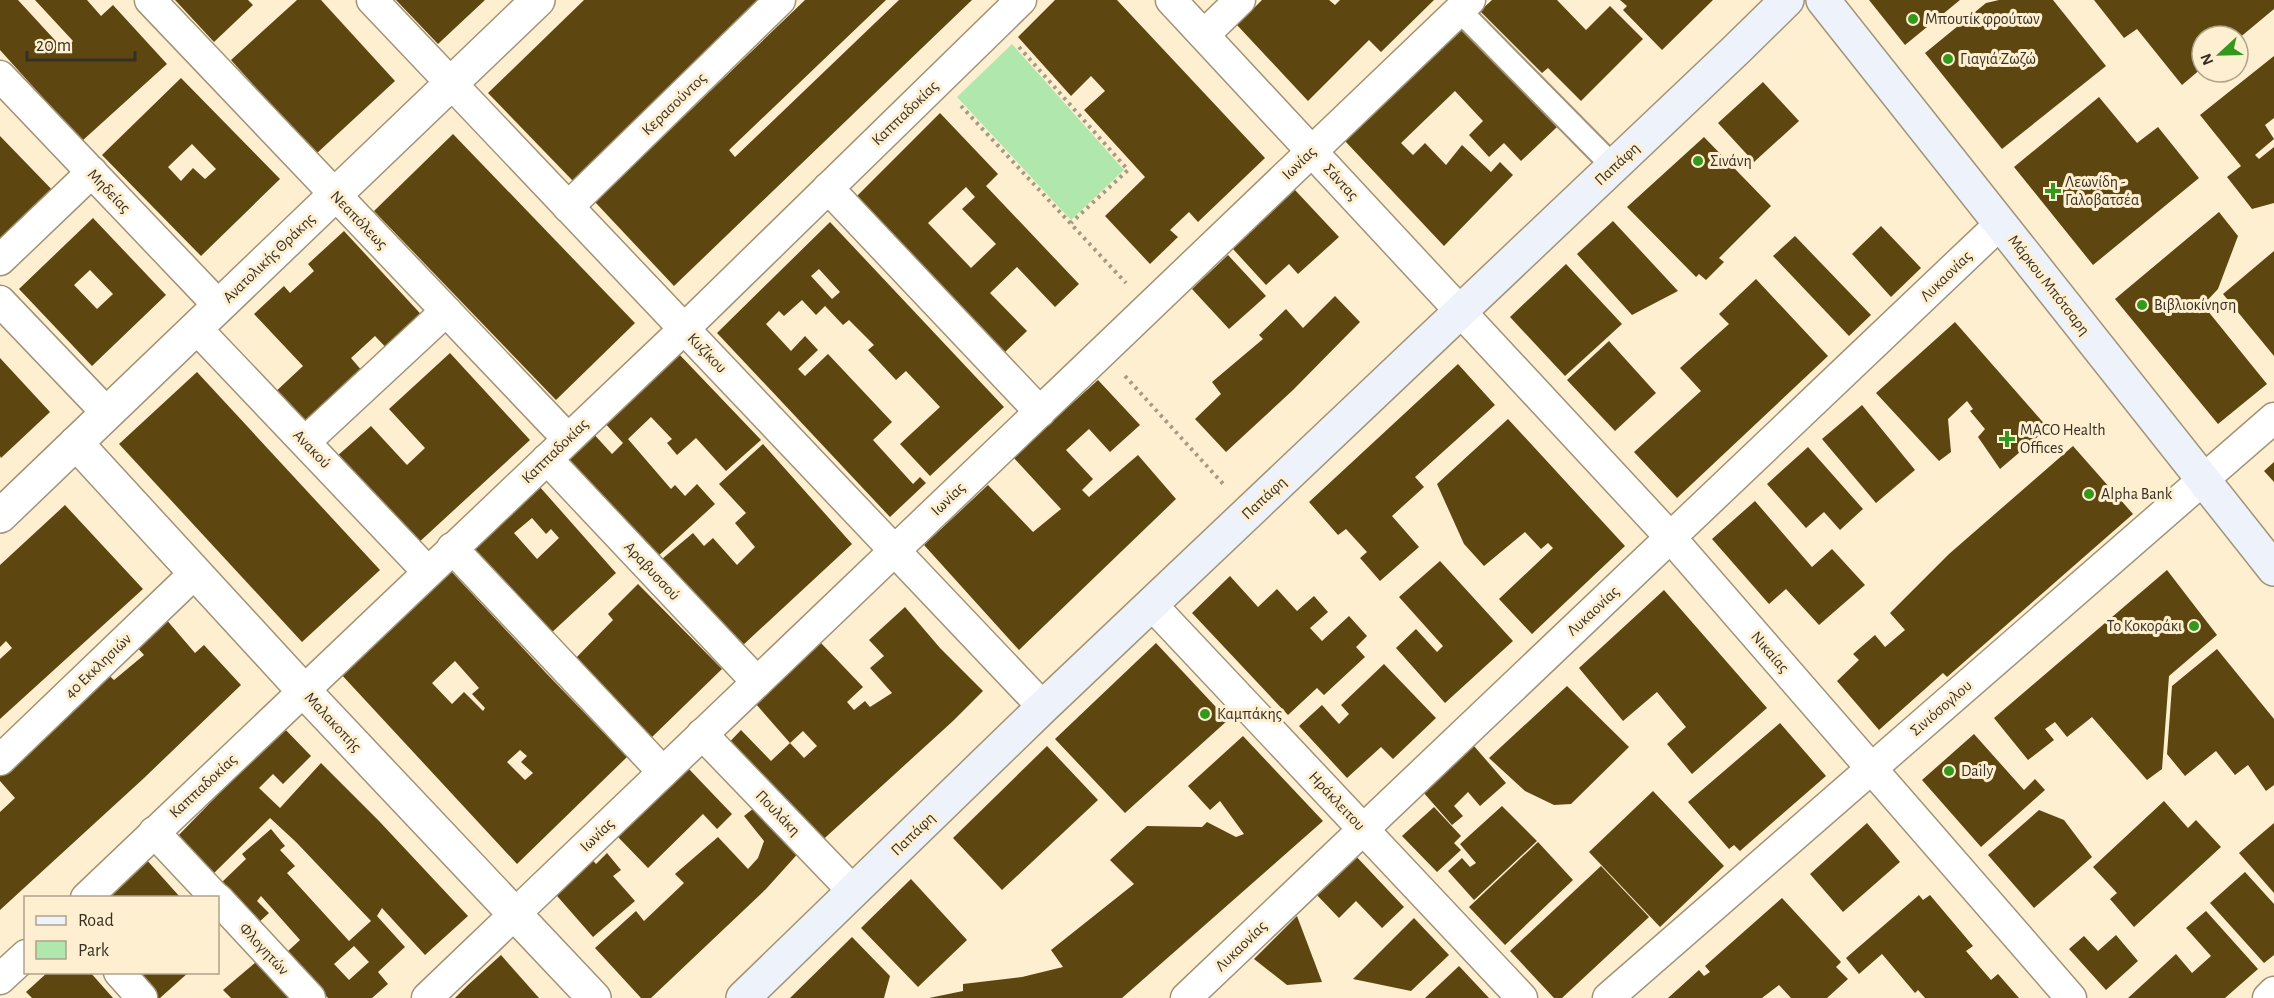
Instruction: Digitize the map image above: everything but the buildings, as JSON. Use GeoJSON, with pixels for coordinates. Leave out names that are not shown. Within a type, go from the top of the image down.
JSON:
{"type":"FeatureCollection","features":[{"type":"Feature","properties":{"kind":"main road","name":"Παπάφη"},"geometry":{"type":"LineString","coordinates":[[743,998],[1043,707],[1787,0]]}},
{"type":"Feature","properties":{"kind":"main road","name":"Μάρκου Μπότσαρη"},"geometry":{"type":"LineString","coordinates":[[1823,0],[2274,569]]}},
{"type":"Feature","properties":{"kind":"street","name":"Νεαπόλεως"},"geometry":{"type":"LineString","coordinates":[[150,0],[446,311],[557,449]]}},
{"type":"Feature","properties":{"kind":"street","name":"Κυζίκου"},"geometry":{"type":"LineString","coordinates":[[372,0],[1043,707]]}},
{"type":"Feature","properties":{"kind":"street","name":"Ανατολικής Θράκης"},"geometry":{"type":"LineString","coordinates":[[0,516],[538,0]]}},
{"type":"Feature","properties":{"kind":"street","name":"Κερασούντος"},"geometry":{"type":"LineString","coordinates":[[568,207],[780,0]]}},
{"type":"Feature","properties":{"kind":"street","name":"Καππαδοκίας"},"geometry":{"type":"LineString","coordinates":[[87,896],[684,329],[1021,0]]}},
{"type":"Feature","properties":{"kind":"street","name":"Σάντας"},"geometry":{"type":"LineString","coordinates":[[1171,0],[1461,311]]}},
{"type":"Feature","properties":{"kind":"street"},"geometry":{"type":"LineString","coordinates":[[1204,35],[1240,0]]}},
{"type":"Feature","properties":{"kind":"street"},"geometry":{"type":"LineString","coordinates":[[1464,5],[1614,166]]}},
{"type":"Feature","properties":{"kind":"street","name":"Ιωνίας"},"geometry":{"type":"LineString","coordinates":[[427,998],[1464,5]]}},
{"type":"Feature","properties":{"kind":"street","name":"Μηδείας"},"geometry":{"type":"LineString","coordinates":[[0,76],[92,172],[207,317]]}},
{"type":"Feature","properties":{"kind":"street"},"geometry":{"type":"LineString","coordinates":[[0,260],[92,172]]}},
{"type":"Feature","properties":{"kind":"street"},"geometry":{"type":"LineString","coordinates":[[828,188],[1040,412]]}},
{"type":"Feature","properties":{"kind":"street","name":"Λυκαονίας"},"geometry":{"type":"LineString","coordinates":[[1186,998],[2000,224]]}},
{"type":"Feature","properties":{"kind":"street"},"geometry":{"type":"LineString","coordinates":[[0,302],[107,413]]}},
{"type":"Feature","properties":{"kind":"street"},"geometry":{"type":"LineString","coordinates":[[305,442],[446,311]]}},
{"type":"Feature","properties":{"kind":"street","name":"Νικαίας"},"geometry":{"type":"LineString","coordinates":[[1461,311],[1671,538],[2071,998]]}},
{"type":"Feature","properties":{"kind":"street","name":"Ανακού"},"geometry":{"type":"LineString","coordinates":[[207,317],[305,442],[428,572]]}},
{"type":"Feature","properties":{"kind":"street","name":"Σινιόσογλου"},"geometry":{"type":"LineString","coordinates":[[1608,998],[2274,418]]}},
{"type":"Feature","properties":{"kind":"street","name":"Μαλακοπής"},"geometry":{"type":"LineString","coordinates":[[76,443],[303,690],[594,998]]}},
{"type":"Feature","properties":{"kind":"street","name":"Αραβυσσού"},"geometry":{"type":"LineString","coordinates":[[557,449],[757,682]]}},
{"type":"Feature","properties":{"kind":"street"},"geometry":{"type":"LineString","coordinates":[[452,548],[663,772]]}},
{"type":"Feature","properties":{"kind":"street","name":"40 Εκκλησιών"},"geometry":{"type":"LineString","coordinates":[[0,760],[196,572]]}},
{"type":"Feature","properties":{"kind":"street","name":"Ηράκλειτου"},"geometry":{"type":"LineString","coordinates":[[1151,604],[1522,998]]}},
{"type":"Feature","properties":{"kind":"street","name":"Πουλάκη"},"geometry":{"type":"LineString","coordinates":[[702,734],[853,891]]}},
{"type":"Feature","properties":{"kind":"street","name":"Φλογητών"},"geometry":{"type":"LineString","coordinates":[[154,832],[215,896]]}},
{"type":"Feature","properties":{"kind":"street","name":"Φλογητών"},"geometry":{"type":"LineString","coordinates":[[219,900],[310,998]]}},
{"type":"Feature","properties":{"kind":"street"},"geometry":{"type":"LineString","coordinates":[[0,979],[24,957]]}},
{"type":"Feature","properties":{"kind":"street"},"geometry":{"type":"LineString","coordinates":[[121,974],[142,998]]}},
{"type":"Feature","properties":{"kind":"street"},"geometry":{"type":"LineString","coordinates":[[2268,998],[2274,992]]}},
{"type":"Feature","properties":{"kind":"path"},"geometry":{"type":"LineString","coordinates":[[998,23],[1128,170],[1071,223]]}},
{"type":"Feature","properties":{"kind":"path"},"geometry":{"type":"LineString","coordinates":[[938,81],[1148,308]]}},
{"type":"Feature","properties":{"kind":"path"},"geometry":{"type":"LineString","coordinates":[[1102,351],[1249,512]]}},
{"type":"Feature","properties":{"kind":"green space"},"geometry":{"type":"Polygon","coordinates":[[[1012,44],[1124,170],[1071,220],[957,97],[1012,44]]]}},
{"type":"Feature","properties":{"kind":"place","name":"Μπουτίκ φρούτων"},"geometry":{"type":"Point","coordinates":[1913,19]}},
{"type":"Feature","properties":{"kind":"place","name":"Γιαγιά Ζωζώ"},"geometry":{"type":"Point","coordinates":[1948,59]}},
{"type":"Feature","properties":{"kind":"place","name":"Σινάνη"},"geometry":{"type":"Point","coordinates":[1698,161]}},
{"type":"Feature","properties":{"kind":"place","name":"Λεωνίδη - Γαλοβατσέα"},"geometry":{"type":"Point","coordinates":[2053,191]}},
{"type":"Feature","properties":{"kind":"place","name":"Βιβλιοκίνηση"},"geometry":{"type":"Point","coordinates":[2142,305]}},
{"type":"Feature","properties":{"kind":"place","name":"MACO Health Offices"},"geometry":{"type":"Point","coordinates":[2007,439]}},
{"type":"Feature","properties":{"kind":"place","name":"Alpha Bank"},"geometry":{"type":"Point","coordinates":[2089,494]}},
{"type":"Feature","properties":{"kind":"place","name":"Το Κοκοράκι"},"geometry":{"type":"Point","coordinates":[2194,626]}},
{"type":"Feature","properties":{"kind":"place","name":"Καμπάκης"},"geometry":{"type":"Point","coordinates":[1205,714]}},
{"type":"Feature","properties":{"kind":"place","name":"Daily"},"geometry":{"type":"Point","coordinates":[1949,771]}}]}
